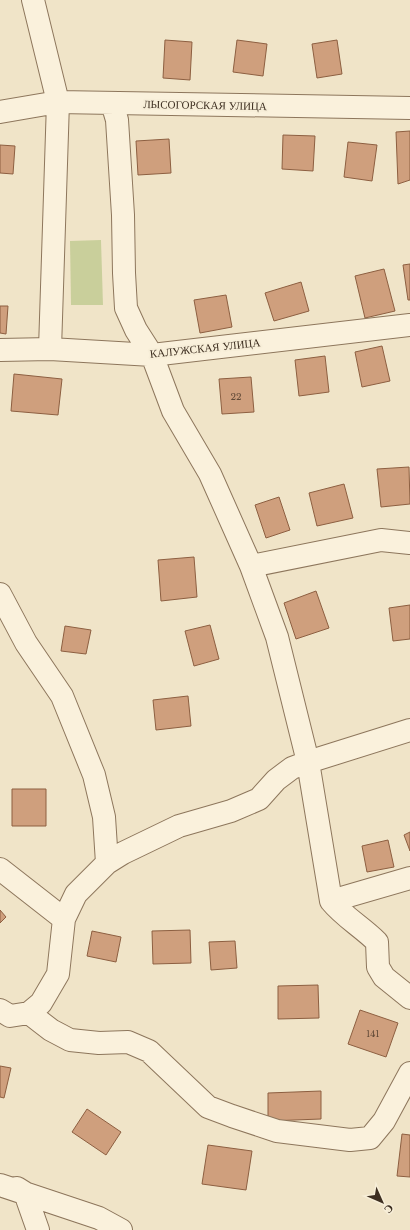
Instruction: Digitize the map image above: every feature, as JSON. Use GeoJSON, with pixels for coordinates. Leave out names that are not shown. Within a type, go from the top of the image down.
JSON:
{"type":"FeatureCollection","features":[{"type":"Feature","properties":{"kind":"street"},"geometry":{"type":"LineString","coordinates":[[33,0],[58,102],[50,349]]}},
{"type":"Feature","properties":{"kind":"street","name":"ЛЫСОГОРСКАЯ УЛИЦА"},"geometry":{"type":"LineString","coordinates":[[0,112],[58,102],[410,108]]}},
{"type":"Feature","properties":{"kind":"street"},"geometry":{"type":"LineString","coordinates":[[112,103],[117,120],[124,215],[124,273],[126,308],[136,330],[152,355],[173,411],[210,474],[251,566],[277,637],[308,762],[331,901],[340,912],[370,934],[377,942],[378,967],[384,977],[410,998]]}},
{"type":"Feature","properties":{"kind":"street","name":"КАЛУЖСКАЯ УЛИЦА"},"geometry":{"type":"LineString","coordinates":[[0,350],[50,349],[152,355],[410,326]]}},
{"type":"Feature","properties":{"kind":"street"},"geometry":{"type":"LineString","coordinates":[[251,566],[381,540],[410,543]]}},
{"type":"Feature","properties":{"kind":"street"},"geometry":{"type":"LineString","coordinates":[[0,594],[26,643],[62,696],[94,775],[104,817],[107,863]]}},
{"type":"Feature","properties":{"kind":"street"},"geometry":{"type":"LineString","coordinates":[[0,1010],[10,1016],[29,1013],[41,1003],[58,974],[64,919],[76,894],[107,863],[123,853],[179,826],[231,811],[259,799],[276,780],[292,768],[410,730]]}},
{"type":"Feature","properties":{"kind":"street"},"geometry":{"type":"LineString","coordinates":[[0,869],[64,919]]}},
{"type":"Feature","properties":{"kind":"street"},"geometry":{"type":"LineString","coordinates":[[331,901],[410,878]]}},
{"type":"Feature","properties":{"kind":"street"},"geometry":{"type":"LineString","coordinates":[[29,1013],[51,1030],[70,1040],[99,1043],[128,1042],[149,1052],[208,1107],[277,1131],[350,1140],[370,1138],[384,1121],[410,1073]]}},
{"type":"Feature","properties":{"kind":"street"},"geometry":{"type":"LineString","coordinates":[[0,1177],[25,1193],[38,1230]]}},
{"type":"Feature","properties":{"kind":"street"},"geometry":{"type":"LineString","coordinates":[[0,1185],[99,1218],[121,1230]]}},
{"type":"Feature","properties":{"kind":"green space"},"geometry":{"type":"Polygon","coordinates":[[[101,240],[103,305],[71,305],[70,241],[101,240]]]}},
{"type":"Feature","properties":{"kind":"building"},"geometry":{"type":"Polygon","coordinates":[[[165,40],[192,42],[190,80],[163,78],[165,40]]]}},
{"type":"Feature","properties":{"kind":"building"},"geometry":{"type":"Polygon","coordinates":[[[237,40],[267,44],[263,76],[233,72],[237,40]]]}},
{"type":"Feature","properties":{"kind":"building"},"geometry":{"type":"Polygon","coordinates":[[[337,40],[342,74],[317,78],[312,44],[337,40]]]}},
{"type":"Feature","properties":{"kind":"building"},"geometry":{"type":"Polygon","coordinates":[[[410,131],[410,180],[398,184],[396,132],[410,131]]]}},
{"type":"Feature","properties":{"kind":"building"},"geometry":{"type":"Polygon","coordinates":[[[283,135],[315,136],[313,171],[282,169],[283,135]]]}},
{"type":"Feature","properties":{"kind":"building"},"geometry":{"type":"Polygon","coordinates":[[[169,139],[171,173],[138,175],[136,141],[169,139]]]}},
{"type":"Feature","properties":{"kind":"building"},"geometry":{"type":"Polygon","coordinates":[[[348,142],[377,145],[372,181],[344,177],[348,142]]]}},
{"type":"Feature","properties":{"kind":"building"},"geometry":{"type":"Polygon","coordinates":[[[0,145],[15,146],[13,174],[0,173],[0,145]]]}},
{"type":"Feature","properties":{"kind":"building"},"geometry":{"type":"Polygon","coordinates":[[[410,264],[410,300],[408,300],[403,265],[410,264]]]}},
{"type":"Feature","properties":{"kind":"building"},"geometry":{"type":"Polygon","coordinates":[[[384,269],[395,311],[365,318],[355,276],[384,269]]]}},
{"type":"Feature","properties":{"kind":"building"},"geometry":{"type":"Polygon","coordinates":[[[301,282],[309,311],[274,321],[265,293],[301,282]]]}},
{"type":"Feature","properties":{"kind":"building"},"geometry":{"type":"Polygon","coordinates":[[[226,295],[232,327],[200,333],[194,300],[226,295]]]}},
{"type":"Feature","properties":{"kind":"building"},"geometry":{"type":"Polygon","coordinates":[[[0,306],[8,306],[6,334],[0,333],[0,306]]]}},
{"type":"Feature","properties":{"kind":"building"},"geometry":{"type":"Polygon","coordinates":[[[382,346],[390,381],[362,387],[355,352],[382,346]]]}},
{"type":"Feature","properties":{"kind":"building"},"geometry":{"type":"Polygon","coordinates":[[[325,356],[329,392],[299,396],[295,360],[325,356]]]}},
{"type":"Feature","properties":{"kind":"building"},"geometry":{"type":"Polygon","coordinates":[[[14,374],[62,379],[58,415],[11,411],[14,374]]]}},
{"type":"Feature","properties":{"kind":"building"},"geometry":{"type":"Polygon","coordinates":[[[251,377],[254,412],[222,414],[219,379],[251,377]]]}},
{"type":"Feature","properties":{"kind":"building"},"geometry":{"type":"Polygon","coordinates":[[[409,467],[410,504],[381,507],[377,469],[409,467]]]}},
{"type":"Feature","properties":{"kind":"building"},"geometry":{"type":"Polygon","coordinates":[[[344,484],[353,518],[317,526],[309,493],[344,484]]]}},
{"type":"Feature","properties":{"kind":"building"},"geometry":{"type":"Polygon","coordinates":[[[279,497],[290,530],[266,538],[255,505],[279,497]]]}},
{"type":"Feature","properties":{"kind":"building"},"geometry":{"type":"Polygon","coordinates":[[[194,557],[197,597],[161,601],[158,560],[194,557]]]}},
{"type":"Feature","properties":{"kind":"building"},"geometry":{"type":"Polygon","coordinates":[[[316,591],[329,628],[296,639],[284,603],[316,591]]]}},
{"type":"Feature","properties":{"kind":"building"},"geometry":{"type":"Polygon","coordinates":[[[410,605],[410,639],[393,641],[389,608],[410,605]]]}},
{"type":"Feature","properties":{"kind":"building"},"geometry":{"type":"Polygon","coordinates":[[[210,625],[219,659],[194,666],[185,631],[210,625]]]}},
{"type":"Feature","properties":{"kind":"building"},"geometry":{"type":"Polygon","coordinates":[[[65,626],[91,630],[86,654],[61,651],[65,626]]]}},
{"type":"Feature","properties":{"kind":"building"},"geometry":{"type":"Polygon","coordinates":[[[188,696],[191,726],[156,730],[153,700],[188,696]]]}},
{"type":"Feature","properties":{"kind":"building"},"geometry":{"type":"Polygon","coordinates":[[[12,789],[46,789],[46,826],[12,826],[12,789]]]}},
{"type":"Feature","properties":{"kind":"building"},"geometry":{"type":"Polygon","coordinates":[[[410,832],[410,851],[404,835],[410,832]]]}},
{"type":"Feature","properties":{"kind":"building"},"geometry":{"type":"Polygon","coordinates":[[[388,840],[394,867],[367,872],[362,846],[388,840]]]}},
{"type":"Feature","properties":{"kind":"building"},"geometry":{"type":"Polygon","coordinates":[[[0,910],[6,917],[0,923],[0,910]]]}},
{"type":"Feature","properties":{"kind":"building"},"geometry":{"type":"Polygon","coordinates":[[[190,930],[191,963],[153,964],[152,931],[190,930]]]}},
{"type":"Feature","properties":{"kind":"building"},"geometry":{"type":"Polygon","coordinates":[[[92,931],[121,937],[116,962],[87,956],[92,931]]]}},
{"type":"Feature","properties":{"kind":"building"},"geometry":{"type":"Polygon","coordinates":[[[235,941],[237,968],[211,970],[209,942],[235,941]]]}},
{"type":"Feature","properties":{"kind":"building"},"geometry":{"type":"Polygon","coordinates":[[[318,985],[319,1018],[278,1019],[278,986],[318,985]]]}},
{"type":"Feature","properties":{"kind":"building"},"geometry":{"type":"Polygon","coordinates":[[[360,1010],[398,1023],[386,1057],[348,1044],[360,1010]]]}},
{"type":"Feature","properties":{"kind":"building"},"geometry":{"type":"Polygon","coordinates":[[[0,1066],[11,1068],[4,1098],[0,1097],[0,1066]]]}},
{"type":"Feature","properties":{"kind":"building"},"geometry":{"type":"Polygon","coordinates":[[[321,1091],[321,1119],[268,1121],[268,1093],[321,1091]]]}},
{"type":"Feature","properties":{"kind":"building"},"geometry":{"type":"Polygon","coordinates":[[[87,1109],[121,1132],[106,1155],[72,1132],[87,1109]]]}},
{"type":"Feature","properties":{"kind":"building"},"geometry":{"type":"Polygon","coordinates":[[[402,1134],[410,1135],[410,1177],[397,1176],[402,1134]]]}},
{"type":"Feature","properties":{"kind":"building"},"geometry":{"type":"Polygon","coordinates":[[[208,1145],[252,1151],[246,1190],[202,1184],[208,1145]]]}}]}
